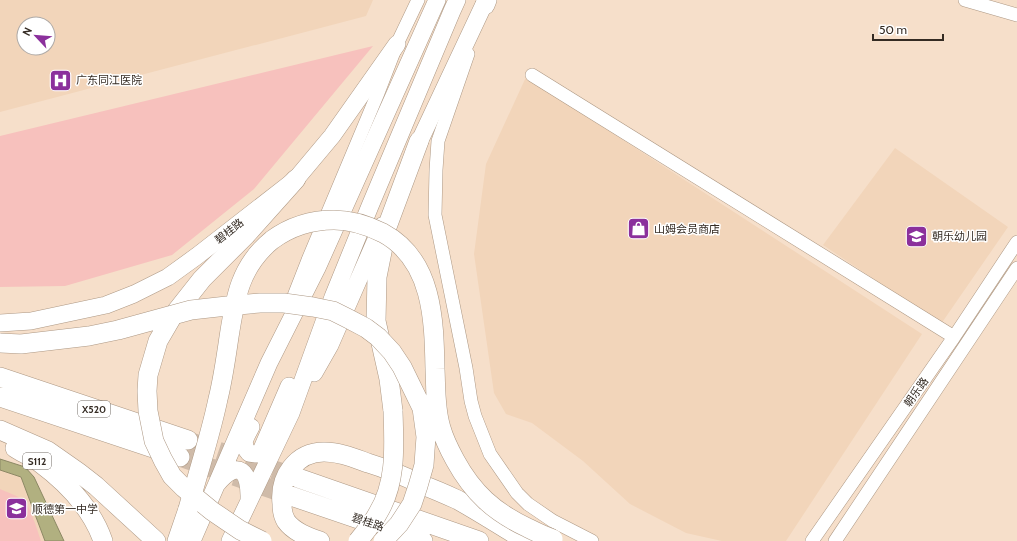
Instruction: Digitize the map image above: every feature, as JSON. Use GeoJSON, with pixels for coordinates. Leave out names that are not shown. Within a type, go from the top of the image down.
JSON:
{"type":"FeatureCollection","features":[{"type":"Feature","properties":{"kind":"highway"},"geometry":{"type":"LineString","coordinates":[[358,541],[379,512],[385,498],[394,465],[393,411],[389,379],[376,321],[377,277],[387,227],[419,141]]}},
{"type":"Feature","properties":{"kind":"highway"},"geometry":{"type":"LineString","coordinates":[[262,541],[240,530],[212,511],[172,476],[154,441],[148,411],[148,375],[158,341],[172,317],[202,279],[246,235],[296,179]]}},
{"type":"Feature","properties":{"kind":"highway"},"geometry":{"type":"LineString","coordinates":[[177,541],[188,509],[218,400],[236,295],[244,275],[253,258],[278,236],[291,228],[321,220],[340,220],[376,229],[391,237],[402,246],[414,261],[421,273],[426,288],[432,321],[435,348],[436,405],[440,426],[447,445],[461,471],[481,497],[497,511],[513,522],[556,540]]}},
{"type":"Feature","properties":{"kind":"highway"},"geometry":{"type":"LineString","coordinates":[[0,343],[21,344],[89,336],[118,330],[191,310],[260,303],[284,303],[313,307],[332,311],[347,318],[366,328],[378,337],[392,352],[402,367],[422,408],[426,437],[422,472],[412,504],[399,524],[383,541]]}},
{"type":"Feature","properties":{"kind":"highway","name":"X520"},"geometry":{"type":"LineString","coordinates":[[0,377],[184,449],[0,397]]}},
{"type":"Feature","properties":{"kind":"highway"},"geometry":{"type":"LineString","coordinates":[[0,430],[48,451],[78,472],[96,486],[156,541]]}},
{"type":"Feature","properties":{"kind":"highway","name":"S112"},"geometry":{"type":"LineString","coordinates":[[0,440],[39,462],[70,489],[83,504],[103,541]]}},
{"type":"Feature","properties":{"kind":"highway"},"geometry":{"type":"LineString","coordinates":[[320,541],[303,535],[286,521],[282,510],[281,497],[283,483],[289,469],[300,460],[311,454],[323,452],[338,453],[380,466],[436,490],[457,500],[526,541]]}},
{"type":"Feature","properties":{"kind":"highway"},"geometry":{"type":"LineString","coordinates":[[298,478],[479,541]]}},
{"type":"Feature","properties":{"kind":"highway","name":"碧桂路"},"geometry":{"type":"LineString","coordinates":[[291,496],[423,541]]}},
{"type":"Feature","properties":{"kind":"main road"},"geometry":{"type":"LineString","coordinates":[[334,297],[302,356],[261,451],[256,454],[249,453],[245,448],[244,443],[280,360],[317,268],[437,0]]}},
{"type":"Feature","properties":{"kind":"main road"},"geometry":{"type":"LineString","coordinates":[[230,541],[290,412],[370,206],[457,0]]}},
{"type":"Feature","properties":{"kind":"main road"},"geometry":{"type":"LineString","coordinates":[[290,412],[330,345],[419,141],[486,1]]}},
{"type":"Feature","properties":{"kind":"main road","name":"碧桂路"},"geometry":{"type":"LineString","coordinates":[[0,323],[31,321],[106,305],[134,294],[168,277],[296,179],[332,136],[397,44]]}},
{"type":"Feature","properties":{"kind":"main road"},"geometry":{"type":"LineString","coordinates":[[192,541],[269,364],[317,268]]}},
{"type":"Feature","properties":{"kind":"main road"},"geometry":{"type":"LineString","coordinates":[[216,485],[224,476],[232,471],[241,471],[247,478],[250,491],[249,501]]}},
{"type":"Feature","properties":{"kind":"street"},"geometry":{"type":"LineString","coordinates":[[269,364],[308,260],[397,44],[418,0]]}},
{"type":"Feature","properties":{"kind":"street"},"geometry":{"type":"LineString","coordinates":[[965,0],[1017,15]]}},
{"type":"Feature","properties":{"kind":"street"},"geometry":{"type":"LineString","coordinates":[[997,0],[1017,10]]}},
{"type":"Feature","properties":{"kind":"street"},"geometry":{"type":"LineString","coordinates":[[486,1],[438,141],[436,170],[435,215],[466,368],[471,401],[475,416],[490,454],[517,492],[528,504],[553,521],[592,541]]}},
{"type":"Feature","properties":{"kind":"street"},"geometry":{"type":"LineString","coordinates":[[532,75],[954,337]]}},
{"type":"Feature","properties":{"kind":"street","name":"朝乐路"},"geometry":{"type":"LineString","coordinates":[[812,541],[954,337],[1017,242]]}},
{"type":"Feature","properties":{"kind":"street","name":"朝乐路"},"geometry":{"type":"LineString","coordinates":[[835,541],[1017,268]]}},
{"type":"Feature","properties":{"kind":"shaded area","name":"广东同江医院"},"geometry":{"type":"Polygon","coordinates":[[[0,0],[373,0],[366,16],[0,112],[0,0]]]}},
{"type":"Feature","properties":{"kind":"shaded area"},"geometry":{"type":"Polygon","coordinates":[[[373,46],[254,189],[172,255],[65,286],[0,287],[0,136],[373,46]]]}},
{"type":"Feature","properties":{"kind":"shaded area"},"geometry":{"type":"Polygon","coordinates":[[[526,77],[922,334],[786,541],[722,541],[686,533],[630,504],[583,461],[532,423],[506,414],[494,393],[474,254],[486,164],[526,77]]]}},
{"type":"Feature","properties":{"kind":"shaded area","name":"朝乐幼儿园"},"geometry":{"type":"Polygon","coordinates":[[[895,148],[1008,227],[941,324],[823,245],[895,148]]]}},
{"type":"Feature","properties":{"kind":"shaded area"},"geometry":{"type":"Polygon","coordinates":[[[0,459],[25,467],[34,477],[64,541],[45,541],[21,477],[0,470],[0,459]]]}},
{"type":"Feature","properties":{"kind":"shaded area","name":"顺德第一中学"},"geometry":{"type":"Polygon","coordinates":[[[0,470],[21,477],[45,541],[0,541],[0,470]]]}},
{"type":"Feature","properties":{"kind":"shaded area","name":"顺德第一中学"},"geometry":{"type":"Polygon","coordinates":[[[0,489],[18,497],[26,503],[34,519],[41,541],[0,541],[0,489]]]}},
{"type":"Feature","properties":{"kind":"tunnel"},"geometry":{"type":"LineString","coordinates":[[191,442],[298,478]]}},
{"type":"Feature","properties":{"kind":"tunnel"},"geometry":{"type":"LineString","coordinates":[[180,457],[291,496]]}},
{"type":"Feature","properties":{"kind":"place","name":"广东同江医院"},"geometry":{"type":"Point","coordinates":[61,80]}},
{"type":"Feature","properties":{"kind":"place","name":"山姆会员商店"},"geometry":{"type":"Point","coordinates":[639,229]}},
{"type":"Feature","properties":{"kind":"place","name":"朝乐幼儿园"},"geometry":{"type":"Point","coordinates":[916,236]}},
{"type":"Feature","properties":{"kind":"place","name":"顺德第一中学"},"geometry":{"type":"Point","coordinates":[17,509]}}]}
